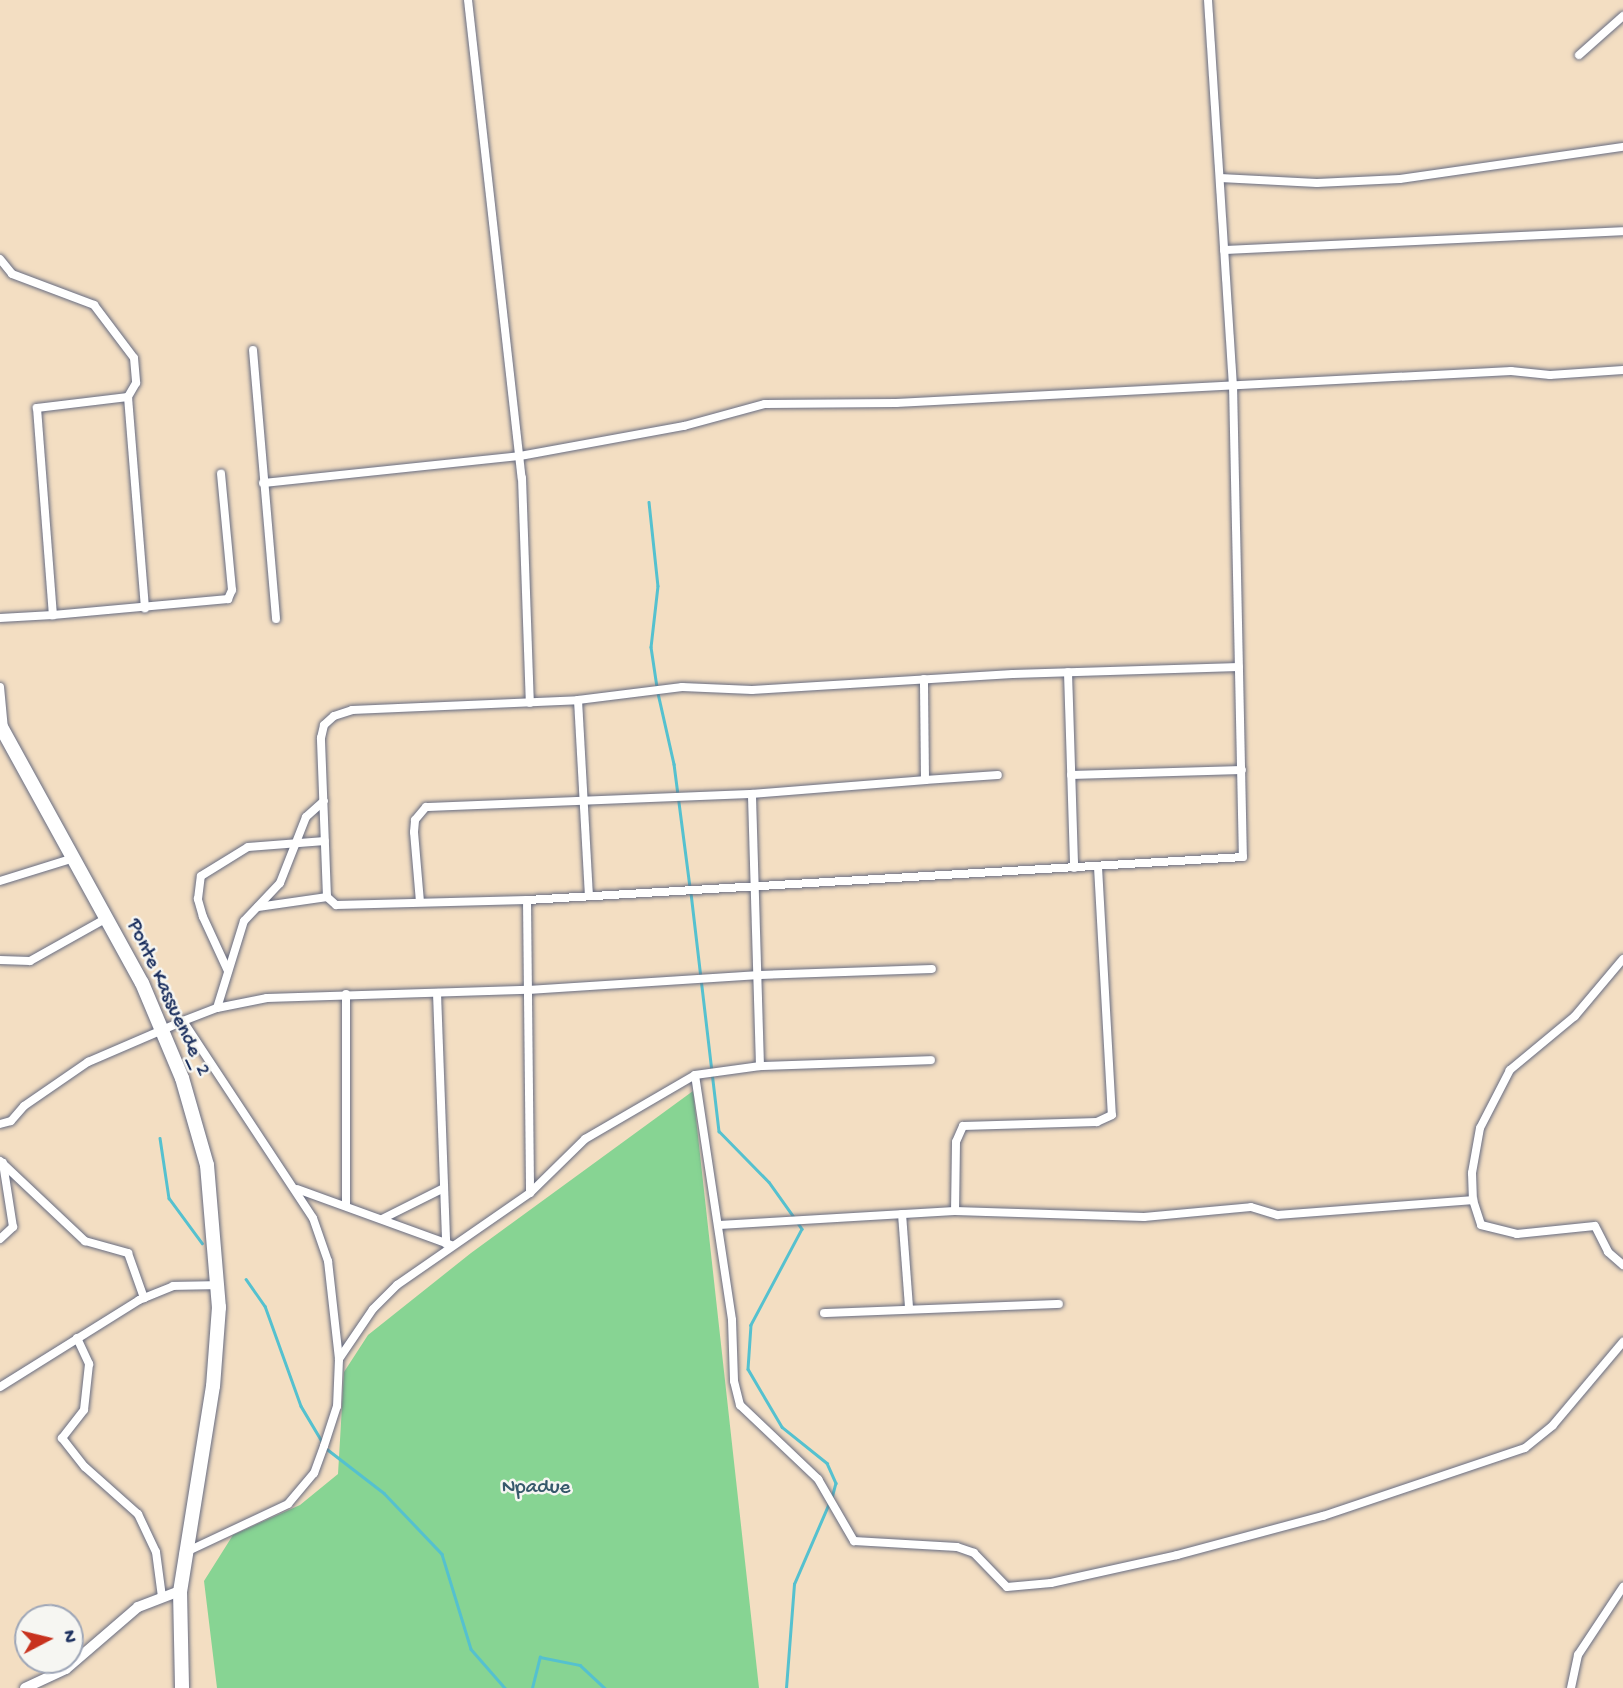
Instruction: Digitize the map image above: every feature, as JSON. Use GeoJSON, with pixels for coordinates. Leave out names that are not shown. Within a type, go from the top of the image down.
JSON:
{"type":"FeatureCollection","features":[{"type":"Feature","properties":{"kind":"highway","name":"Ponte Kassuende_2"},"geometry":{"type":"LineString","coordinates":[[2,729],[107,918],[163,1030],[196,1119],[207,1165],[219,1285],[213,1386],[180,1591],[182,1688]]}},
{"type":"Feature","properties":{"kind":"street"},"geometry":{"type":"LineString","coordinates":[[468,0],[520,456],[530,703]]}},
{"type":"Feature","properties":{"kind":"street"},"geometry":{"type":"LineString","coordinates":[[1208,0],[1233,384],[1242,770],[1243,857],[756,884],[527,900],[336,905],[327,897],[321,738],[324,725],[334,716],[352,710],[578,700],[682,687],[752,690],[1068,672],[1239,667]]}},
{"type":"Feature","properties":{"kind":"street"},"geometry":{"type":"LineString","coordinates":[[1579,55],[1623,16]]}},
{"type":"Feature","properties":{"kind":"street"},"geometry":{"type":"LineString","coordinates":[[1220,177],[1317,183],[1400,179],[1623,147]]}},
{"type":"Feature","properties":{"kind":"street"},"geometry":{"type":"LineString","coordinates":[[1224,250],[1623,230]]}},
{"type":"Feature","properties":{"kind":"street"},"geometry":{"type":"LineString","coordinates":[[0,258],[12,274],[85,299],[103,313],[134,358],[136,383],[128,397],[145,608]]}},
{"type":"Feature","properties":{"kind":"street"},"geometry":{"type":"LineString","coordinates":[[253,350],[276,619]]}},
{"type":"Feature","properties":{"kind":"street"},"geometry":{"type":"LineString","coordinates":[[263,483],[520,456],[684,426],[765,404],[905,403],[1233,384],[1623,370]]}},
{"type":"Feature","properties":{"kind":"street"},"geometry":{"type":"LineString","coordinates":[[53,615],[37,408],[128,397]]}},
{"type":"Feature","properties":{"kind":"street"},"geometry":{"type":"LineString","coordinates":[[0,618],[228,599],[232,590],[221,474]]}},
{"type":"Feature","properties":{"kind":"street"},"geometry":{"type":"LineString","coordinates":[[1068,672],[1074,868]]}},
{"type":"Feature","properties":{"kind":"street"},"geometry":{"type":"LineString","coordinates":[[924,679],[925,780]]}},
{"type":"Feature","properties":{"kind":"street"},"geometry":{"type":"LineString","coordinates":[[0,687],[2,729]]}},
{"type":"Feature","properties":{"kind":"street"},"geometry":{"type":"LineString","coordinates":[[578,700],[589,895]]}},
{"type":"Feature","properties":{"kind":"street"},"geometry":{"type":"LineString","coordinates":[[1071,775],[1242,770]]}},
{"type":"Feature","properties":{"kind":"street"},"geometry":{"type":"LineString","coordinates":[[420,902],[414,832],[420,810],[436,804],[584,802],[752,794],[998,775]]}},
{"type":"Feature","properties":{"kind":"street"},"geometry":{"type":"LineString","coordinates":[[752,794],[760,975],[760,1066]]}},
{"type":"Feature","properties":{"kind":"street"},"geometry":{"type":"LineString","coordinates":[[217,1007],[244,921],[281,883],[311,810],[324,801]]}},
{"type":"Feature","properties":{"kind":"street"},"geometry":{"type":"LineString","coordinates":[[228,972],[198,900],[201,876],[248,847],[325,841]]}},
{"type":"Feature","properties":{"kind":"street"},"geometry":{"type":"LineString","coordinates":[[0,881],[74,858]]}},
{"type":"Feature","properties":{"kind":"street"},"geometry":{"type":"LineString","coordinates":[[955,1211],[956,1142],[963,1126],[1097,1122],[1112,1115],[1098,867]]}},
{"type":"Feature","properties":{"kind":"street"},"geometry":{"type":"LineString","coordinates":[[257,907],[327,897]]}},
{"type":"Feature","properties":{"kind":"street"},"geometry":{"type":"LineString","coordinates":[[527,900],[530,1193]]}},
{"type":"Feature","properties":{"kind":"street"},"geometry":{"type":"LineString","coordinates":[[0,960],[30,961],[107,918]]}},
{"type":"Feature","properties":{"kind":"street"},"geometry":{"type":"LineString","coordinates":[[1623,959],[1575,1016],[1510,1070],[1476,1140],[1473,1200],[1479,1224],[1512,1234],[1595,1226],[1608,1252],[1623,1265]]}},
{"type":"Feature","properties":{"kind":"street"},"geometry":{"type":"LineString","coordinates":[[0,1125],[11,1121],[24,1106],[88,1062],[217,1007],[267,998],[528,990],[760,975],[933,970]]}},
{"type":"Feature","properties":{"kind":"street"},"geometry":{"type":"LineString","coordinates":[[437,993],[446,1244]]}},
{"type":"Feature","properties":{"kind":"street"},"geometry":{"type":"LineString","coordinates":[[345,994],[346,1206]]}},
{"type":"Feature","properties":{"kind":"street"},"geometry":{"type":"LineString","coordinates":[[183,1021],[297,1189],[328,1261],[340,1359],[337,1406],[314,1473],[301,1492],[288,1504],[184,1553]]}},
{"type":"Feature","properties":{"kind":"street"},"geometry":{"type":"LineString","coordinates":[[340,1359],[384,1296],[530,1193],[585,1139],[695,1075],[760,1066],[931,1060]]}},
{"type":"Feature","properties":{"kind":"street"},"geometry":{"type":"LineString","coordinates":[[695,1075],[732,1320],[734,1381],[740,1405],[818,1479],[854,1541],[957,1547],[974,1553],[1007,1587],[1051,1583],[1190,1552],[1341,1510],[1525,1448],[1553,1426],[1623,1342]]}},
{"type":"Feature","properties":{"kind":"street"},"geometry":{"type":"LineString","coordinates":[[2,1162],[85,1241],[128,1253],[144,1298]]}},
{"type":"Feature","properties":{"kind":"street"},"geometry":{"type":"LineString","coordinates":[[0,1239],[13,1227],[2,1162]]}},
{"type":"Feature","properties":{"kind":"street"},"geometry":{"type":"LineString","coordinates":[[382,1219],[444,1188]]}},
{"type":"Feature","properties":{"kind":"street"},"geometry":{"type":"LineString","coordinates":[[297,1189],[457,1247]]}},
{"type":"Feature","properties":{"kind":"street"},"geometry":{"type":"LineString","coordinates":[[719,1225],[955,1211],[1144,1217],[1251,1207],[1278,1215],[1473,1200]]}},
{"type":"Feature","properties":{"kind":"street"},"geometry":{"type":"LineString","coordinates":[[902,1214],[909,1308]]}},
{"type":"Feature","properties":{"kind":"street"},"geometry":{"type":"LineString","coordinates":[[0,1387],[144,1298],[173,1286],[219,1285]]}},
{"type":"Feature","properties":{"kind":"street"},"geometry":{"type":"LineString","coordinates":[[824,1313],[1059,1304]]}},
{"type":"Feature","properties":{"kind":"street"},"geometry":{"type":"LineString","coordinates":[[77,1338],[89,1364],[83,1410],[62,1438],[85,1467],[138,1514],[156,1552],[162,1597]]}},
{"type":"Feature","properties":{"kind":"street"},"geometry":{"type":"LineString","coordinates":[[1571,1688],[1573,1664],[1623,1587]]}},
{"type":"Feature","properties":{"kind":"street"},"geometry":{"type":"LineString","coordinates":[[25,1688],[57,1676],[131,1612],[180,1591]]}},
{"type":"Feature","properties":{"kind":"green space","name":"Npadue"},"geometry":{"type":"Polygon","coordinates":[[[693,1091],[759,1688],[217,1688],[204,1581],[233,1535],[300,1505],[338,1474],[344,1372],[368,1335],[471,1253],[693,1091]]]}},
{"type":"Feature","properties":{"kind":"waterway"},"geometry":{"type":"LineString","coordinates":[[649,502],[658,586],[651,647],[657,687]]}},
{"type":"Feature","properties":{"kind":"waterway"},"geometry":{"type":"LineString","coordinates":[[658,693],[674,764],[690,887]]}},
{"type":"Feature","properties":{"kind":"waterway"},"geometry":{"type":"LineString","coordinates":[[691,893],[719,1131],[769,1182],[794,1217]]}},
{"type":"Feature","properties":{"kind":"waterway"},"geometry":{"type":"LineString","coordinates":[[160,1138],[169,1198],[202,1243]]}},
{"type":"Feature","properties":{"kind":"waterway"},"geometry":{"type":"LineString","coordinates":[[798,1223],[802,1229],[751,1325],[748,1369],[782,1427],[827,1463],[836,1483],[832,1498]]}},
{"type":"Feature","properties":{"kind":"waterway"},"geometry":{"type":"LineString","coordinates":[[246,1279],[265,1306],[301,1406],[323,1443]]}},
{"type":"Feature","properties":{"kind":"waterway"},"geometry":{"type":"LineString","coordinates":[[327,1449],[384,1493],[442,1554],[471,1649],[505,1688]]}},
{"type":"Feature","properties":{"kind":"waterway"},"geometry":{"type":"LineString","coordinates":[[786,1688],[794,1584],[829,1503]]}},
{"type":"Feature","properties":{"kind":"waterway"},"geometry":{"type":"LineString","coordinates":[[532,1688],[540,1657],[580,1665],[605,1688]]}}]}
